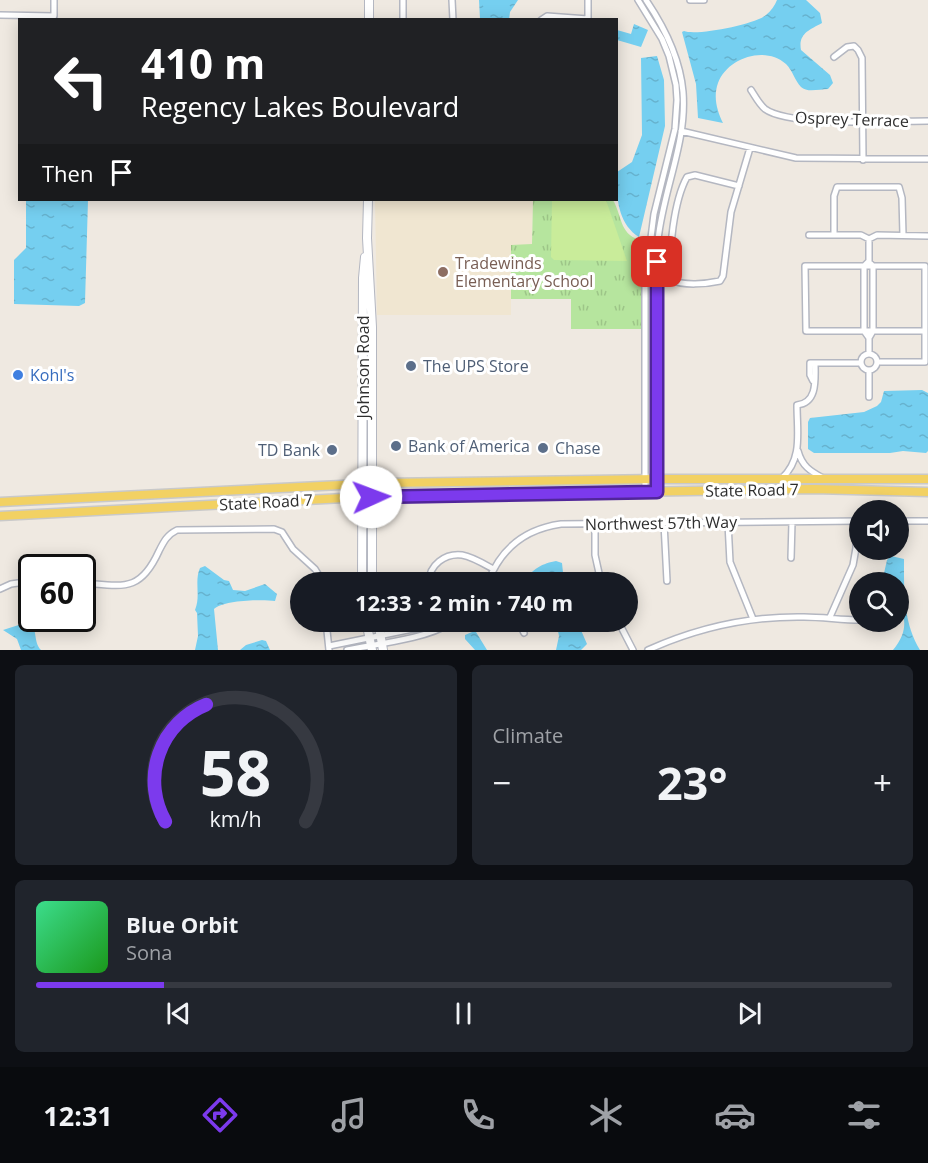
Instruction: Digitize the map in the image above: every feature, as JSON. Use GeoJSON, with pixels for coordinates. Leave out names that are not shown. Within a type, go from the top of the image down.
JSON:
{"type":"FeatureCollection","features":[{"type":"Feature","properties":{"kind":"main road","name":"State Road 7"},"geometry":{"type":"LineString","coordinates":[[0,502],[367,483],[782,478],[928,479]]}},
{"type":"Feature","properties":{"kind":"main road","name":"State Road 7"},"geometry":{"type":"LineString","coordinates":[[0,516],[367,497],[814,489],[928,490]]}},
{"type":"Feature","properties":{"kind":"main road"},"geometry":{"type":"LineString","coordinates":[[155,507],[158,501],[171,493]]}},
{"type":"Feature","properties":{"kind":"main road"},"geometry":{"type":"LineString","coordinates":[[119,509],[130,504],[140,494]]}},
{"type":"Feature","properties":{"kind":"street"},"geometry":{"type":"LineString","coordinates":[[0,15],[54,18],[54,0]]}},
{"type":"Feature","properties":{"kind":"street"},"geometry":{"type":"LineString","coordinates":[[369,0],[369,18]]}},
{"type":"Feature","properties":{"kind":"street"},"geometry":{"type":"LineString","coordinates":[[402,18],[403,0]]}},
{"type":"Feature","properties":{"kind":"street"},"geometry":{"type":"LineString","coordinates":[[452,0],[453,18]]}},
{"type":"Feature","properties":{"kind":"street"},"geometry":{"type":"LineString","coordinates":[[588,0],[588,18]]}},
{"type":"Feature","properties":{"kind":"street"},"geometry":{"type":"LineString","coordinates":[[638,0],[662,39],[676,85],[675,129],[654,214],[645,285],[645,492]]}},
{"type":"Feature","properties":{"kind":"street"},"geometry":{"type":"LineString","coordinates":[[646,0],[668,36],[678,62],[683,90],[682,131],[664,201],[658,241],[657,492]]}},
{"type":"Feature","properties":{"kind":"street"},"geometry":{"type":"LineString","coordinates":[[690,0],[704,0]]}},
{"type":"Feature","properties":{"kind":"street"},"geometry":{"type":"LineString","coordinates":[[544,18],[547,16],[574,18]]}},
{"type":"Feature","properties":{"kind":"street"},"geometry":{"type":"LineString","coordinates":[[834,57],[847,47],[854,46],[862,58],[863,160]]}},
{"type":"Feature","properties":{"kind":"street","name":"Osprey Terrace"},"geometry":{"type":"LineString","coordinates":[[751,90],[763,108],[794,119],[928,121]]}},
{"type":"Feature","properties":{"kind":"street"},"geometry":{"type":"LineString","coordinates":[[675,129],[796,158],[928,159]]}},
{"type":"Feature","properties":{"kind":"street"},"geometry":{"type":"LineString","coordinates":[[739,186],[695,175],[687,177],[677,207],[671,280],[678,283],[720,281],[723,276],[731,212],[739,186],[750,148]]}},
{"type":"Feature","properties":{"kind":"street"},"geometry":{"type":"LineString","coordinates":[[834,235],[834,196],[837,187],[900,187],[903,198],[903,235]]}},
{"type":"Feature","properties":{"kind":"street","name":"Johnson Road"},"geometry":{"type":"LineString","coordinates":[[367,497],[363,278],[368,201]]}},
{"type":"Feature","properties":{"kind":"street"},"geometry":{"type":"LineString","coordinates":[[809,235],[861,235],[869,239]]}},
{"type":"Feature","properties":{"kind":"street"},"geometry":{"type":"LineString","coordinates":[[869,239],[875,235],[928,236]]}},
{"type":"Feature","properties":{"kind":"street","name":"Johnson Road"},"geometry":{"type":"LineString","coordinates":[[367,238],[372,314],[367,483]]}},
{"type":"Feature","properties":{"kind":"street"},"geometry":{"type":"LineString","coordinates":[[869,239],[868,261],[864,267],[864,331],[869,338]]}},
{"type":"Feature","properties":{"kind":"street"},"geometry":{"type":"LineString","coordinates":[[868,261],[873,267],[873,331],[869,338],[869,354]]}},
{"type":"Feature","properties":{"kind":"street"},"geometry":{"type":"LineString","coordinates":[[877,362],[925,362],[925,331],[925,266],[806,267],[806,331],[925,331]]}},
{"type":"Feature","properties":{"kind":"street"},"geometry":{"type":"LineString","coordinates":[[363,278],[367,288],[368,310],[372,314]]}},
{"type":"Feature","properties":{"kind":"street"},"geometry":{"type":"LineString","coordinates":[[860,363],[862,357],[869,354],[874,356],[877,362]]}},
{"type":"Feature","properties":{"kind":"street"},"geometry":{"type":"LineString","coordinates":[[869,371],[875,367],[877,362]]}},
{"type":"Feature","properties":{"kind":"street"},"geometry":{"type":"LineString","coordinates":[[782,478],[792,468],[797,450],[797,405],[807,403],[812,398],[813,381],[810,375],[812,363],[860,363]]}},
{"type":"Feature","properties":{"kind":"street"},"geometry":{"type":"LineString","coordinates":[[860,363],[864,369],[869,371]]}},
{"type":"Feature","properties":{"kind":"street"},"geometry":{"type":"LineString","coordinates":[[869,371],[869,398]]}},
{"type":"Feature","properties":{"kind":"street"},"geometry":{"type":"LineString","coordinates":[[797,450],[802,464],[824,478]]}},
{"type":"Feature","properties":{"kind":"street"},"geometry":{"type":"LineString","coordinates":[[363,572],[367,497]]}},
{"type":"Feature","properties":{"kind":"street"},"geometry":{"type":"LineString","coordinates":[[367,497],[371,572]]}},
{"type":"Feature","properties":{"kind":"street"},"geometry":{"type":"LineString","coordinates":[[909,521],[928,520]]}},
{"type":"Feature","properties":{"kind":"street","name":"Northwest 57th Way"},"geometry":{"type":"LineString","coordinates":[[492,572],[507,549],[519,538],[532,531],[561,524],[849,521]]}},
{"type":"Feature","properties":{"kind":"street"},"geometry":{"type":"LineString","coordinates":[[791,558],[792,522]]}},
{"type":"Feature","properties":{"kind":"street"},"geometry":{"type":"LineString","coordinates":[[664,523],[667,581]]}},
{"type":"Feature","properties":{"kind":"street"},"geometry":{"type":"LineString","coordinates":[[728,523],[730,562],[753,620]]}},
{"type":"Feature","properties":{"kind":"street"},"geometry":{"type":"LineString","coordinates":[[595,524],[595,555],[599,572]]}},
{"type":"Feature","properties":{"kind":"street"},"geometry":{"type":"LineString","coordinates":[[96,584],[126,585],[145,576],[164,540],[177,530],[274,529],[282,532],[293,549],[317,572]]}},
{"type":"Feature","properties":{"kind":"street"},"geometry":{"type":"LineString","coordinates":[[431,572],[439,562],[450,556],[467,557],[493,569]]}},
{"type":"Feature","properties":{"kind":"street"},"geometry":{"type":"LineString","coordinates":[[830,617],[854,560]]}},
{"type":"Feature","properties":{"kind":"street"},"geometry":{"type":"LineString","coordinates":[[0,589],[18,583]]}},
{"type":"Feature","properties":{"kind":"street"},"geometry":{"type":"LineString","coordinates":[[648,650],[697,632],[753,620],[782,617],[849,619]]}},
{"type":"Feature","properties":{"kind":"street"},"geometry":{"type":"LineString","coordinates":[[327,632],[329,648],[371,644]]}},
{"type":"Feature","properties":{"kind":"street"},"geometry":{"type":"LineString","coordinates":[[347,650],[430,632]]}},
{"type":"Feature","properties":{"kind":"street"},"geometry":{"type":"LineString","coordinates":[[624,632],[633,650]]}},
{"type":"Feature","properties":{"kind":"shaded area","name":"Tradewinds Elementary School"},"geometry":{"type":"Polygon","coordinates":[[[375,201],[533,201],[532,245],[511,245],[511,315],[377,315],[375,201]]]}},
{"type":"Feature","properties":{"kind":"green space"},"geometry":{"type":"Polygon","coordinates":[[[533,201],[613,201],[626,231],[636,239],[644,241],[641,329],[571,329],[571,299],[511,299],[511,245],[532,244],[533,201]]]}},
{"type":"Feature","properties":{"kind":"green space"},"geometry":{"type":"Polygon","coordinates":[[[552,201],[606,201],[627,261],[554,260],[551,257],[552,201]]]}},
{"type":"Feature","properties":{"kind":"water"},"geometry":{"type":"Polygon","coordinates":[[[479,0],[518,0],[510,12],[509,18],[480,18],[479,0]]]}},
{"type":"Feature","properties":{"kind":"water"},"geometry":{"type":"Polygon","coordinates":[[[777,0],[806,0],[820,13],[822,23],[803,36],[801,50],[830,75],[833,83],[828,89],[807,90],[799,85],[786,64],[777,58],[768,55],[748,57],[729,67],[718,83],[716,104],[723,123],[698,118],[696,84],[682,32],[713,31],[750,22],[766,15],[777,0]]]}},
{"type":"Feature","properties":{"kind":"water"},"geometry":{"type":"Polygon","coordinates":[[[634,24],[648,30],[641,47],[618,40],[618,30],[631,34],[634,24]]]}},
{"type":"Feature","properties":{"kind":"water"},"geometry":{"type":"Polygon","coordinates":[[[657,56],[664,80],[665,126],[639,237],[626,224],[619,208],[618,171],[632,162],[642,135],[641,58],[657,56]]]}},
{"type":"Feature","properties":{"kind":"water"},"geometry":{"type":"Polygon","coordinates":[[[26,201],[88,201],[85,303],[79,306],[14,304],[14,260],[26,248],[26,201]]]}},
{"type":"Feature","properties":{"kind":"water"},"geometry":{"type":"Polygon","coordinates":[[[922,390],[928,393],[928,451],[926,453],[903,451],[814,453],[808,449],[810,418],[864,412],[881,402],[884,391],[922,390]]]}},
{"type":"Feature","properties":{"kind":"water"},"geometry":{"type":"Polygon","coordinates":[[[887,560],[904,560],[904,572],[884,572],[887,560]]]}},
{"type":"Feature","properties":{"kind":"water"},"geometry":{"type":"Polygon","coordinates":[[[556,561],[562,563],[563,572],[533,572],[547,563],[556,561]]]}},
{"type":"Feature","properties":{"kind":"water"},"geometry":{"type":"Polygon","coordinates":[[[205,566],[224,580],[229,581],[233,590],[245,591],[265,584],[277,594],[275,601],[234,602],[214,609],[218,650],[195,650],[198,636],[195,610],[198,573],[200,568],[205,566]]]}},
{"type":"Feature","properties":{"kind":"water"},"geometry":{"type":"Polygon","coordinates":[[[909,624],[920,650],[893,650],[903,632],[909,632],[909,624]]]}},
{"type":"Feature","properties":{"kind":"water"},"geometry":{"type":"Polygon","coordinates":[[[18,625],[18,632],[35,632],[41,650],[21,650],[17,639],[3,630],[18,625]]]}},
{"type":"Feature","properties":{"kind":"water"},"geometry":{"type":"Polygon","coordinates":[[[476,632],[487,650],[475,650],[465,639],[465,635],[476,632]]]}},
{"type":"Feature","properties":{"kind":"water"},"geometry":{"type":"Polygon","coordinates":[[[558,632],[582,632],[587,644],[581,650],[556,650],[558,632]]]}},
{"type":"Feature","properties":{"kind":"water"},"geometry":{"type":"Polygon","coordinates":[[[266,641],[270,650],[240,650],[246,645],[266,641]]]}},
{"type":"Feature","properties":{"kind":"place","name":"Tradewinds Elementary School"},"geometry":{"type":"Point","coordinates":[443,272]}},
{"type":"Feature","properties":{"kind":"place","name":"The UPS Store"},"geometry":{"type":"Point","coordinates":[411,366]}},
{"type":"Feature","properties":{"kind":"place","name":"Kohl's"},"geometry":{"type":"Point","coordinates":[18,375]}},
{"type":"Feature","properties":{"kind":"place","name":"Bank of America"},"geometry":{"type":"Point","coordinates":[396,446]}},
{"type":"Feature","properties":{"kind":"place","name":"Chase"},"geometry":{"type":"Point","coordinates":[543,448]}},
{"type":"Feature","properties":{"kind":"place","name":"TD Bank"},"geometry":{"type":"Point","coordinates":[332,450]}},
{"type":"Feature","properties":{"kind":"route"},"geometry":{"type":"LineString","coordinates":[[371,497],[657,492],[657,262]]}}]}
